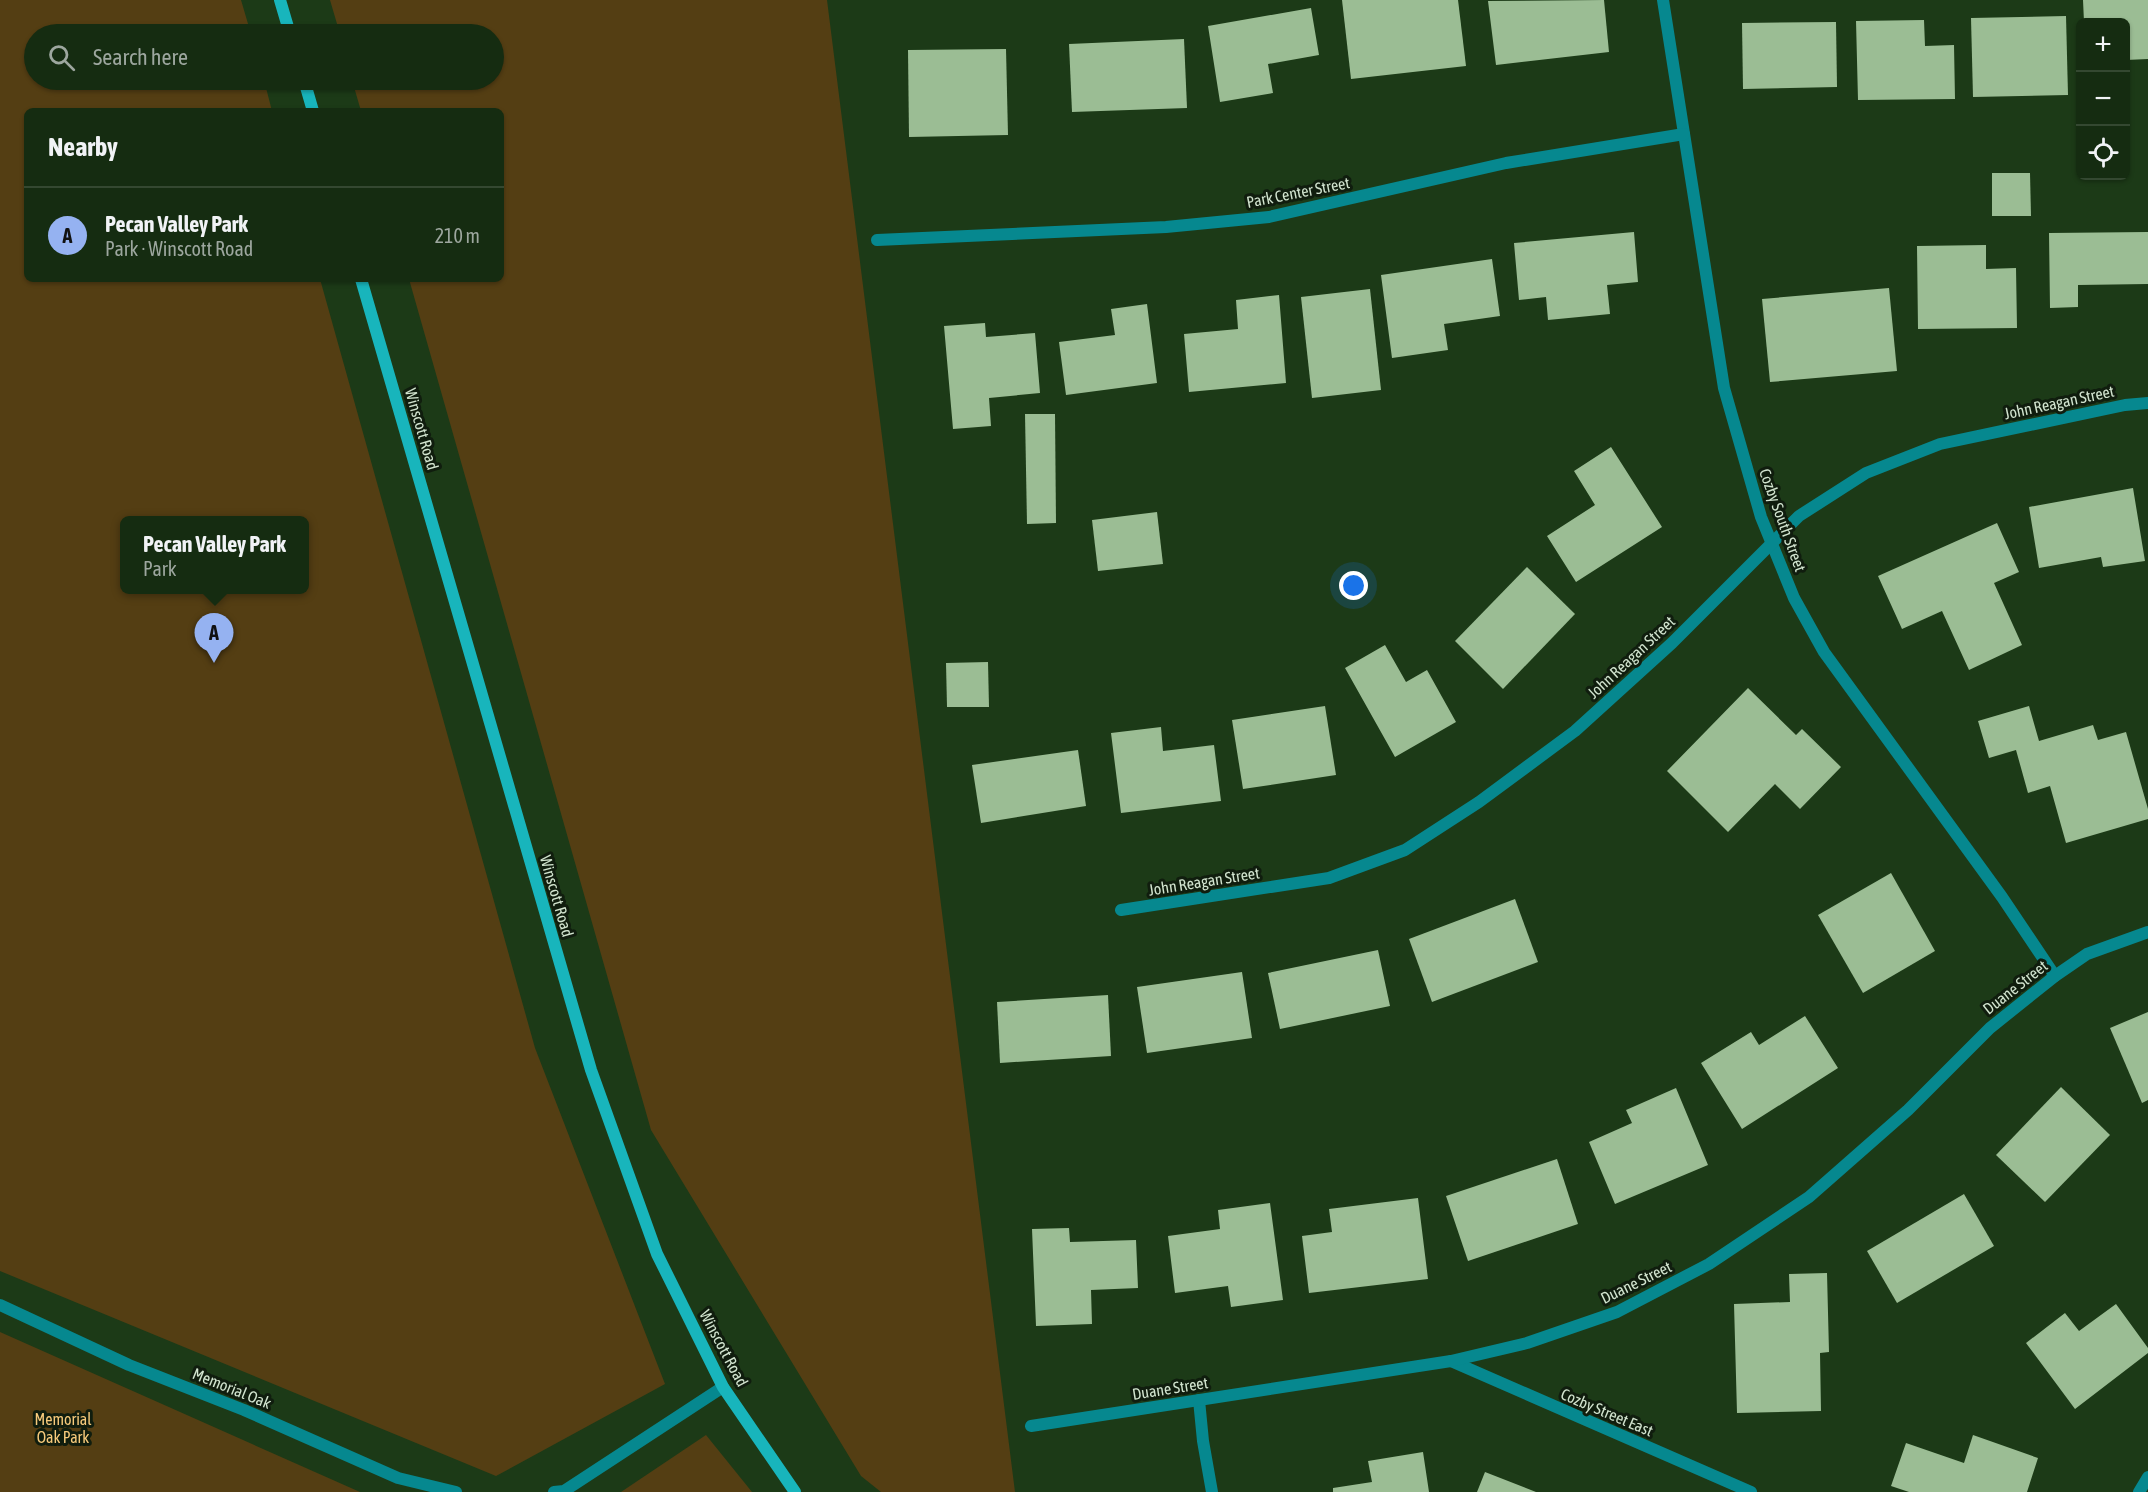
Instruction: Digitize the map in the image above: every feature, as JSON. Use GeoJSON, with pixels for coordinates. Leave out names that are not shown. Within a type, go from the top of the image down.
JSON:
{"type":"FeatureCollection","features":[{"type":"Feature","properties":{"kind":"main road"},"geometry":{"type":"LineString","coordinates":[[280,0],[288,24]]}},
{"type":"Feature","properties":{"kind":"main road"},"geometry":{"type":"LineString","coordinates":[[307,90],[312,108]]}},
{"type":"Feature","properties":{"kind":"main road","name":"Winscott Road"},"geometry":{"type":"LineString","coordinates":[[362,282],[591,1070],[657,1254],[723,1387],[795,1492]]}},
{"type":"Feature","properties":{"kind":"street","name":"Cozby South Street"},"geometry":{"type":"LineString","coordinates":[[1663,0],[1724,388],[1761,517],[1771,543],[1794,598],[1824,652],[2002,897],[2055,976]]}},
{"type":"Feature","properties":{"kind":"street","name":"Park Center Street"},"geometry":{"type":"LineString","coordinates":[[878,240],[1166,227],[1269,217],[1506,163],[1684,134]]}},
{"type":"Feature","properties":{"kind":"street","name":"John Reagan Street"},"geometry":{"type":"LineString","coordinates":[[1121,910],[1329,878],[1405,850],[1479,802],[1575,731],[1672,643],[1799,516],[1866,473],[1940,444],[2125,405],[2148,403]]}},
{"type":"Feature","properties":{"kind":"street","name":"Duane Street"},"geometry":{"type":"LineString","coordinates":[[1031,1426],[1450,1361],[1527,1343],[1617,1312],[1709,1264],[1809,1197],[1908,1110],[1990,1028],[2055,976],[2087,954],[2148,932]]}},
{"type":"Feature","properties":{"kind":"street","name":"Memorial Oak"},"geometry":{"type":"LineString","coordinates":[[0,1305],[129,1365],[244,1410],[398,1479],[456,1492]]}},
{"type":"Feature","properties":{"kind":"street","name":"Cozby Street East"},"geometry":{"type":"LineString","coordinates":[[1450,1361],[1751,1492]]}},
{"type":"Feature","properties":{"kind":"street"},"geometry":{"type":"LineString","coordinates":[[554,1492],[564,1491],[723,1387]]}},
{"type":"Feature","properties":{"kind":"street"},"geometry":{"type":"LineString","coordinates":[[1199,1400],[1212,1492]]}},
{"type":"Feature","properties":{"kind":"street"},"geometry":{"type":"LineString","coordinates":[[2139,1492],[2148,1477]]}},
{"type":"Feature","properties":{"kind":"green space"},"geometry":{"type":"Polygon","coordinates":[[[0,0],[241,0],[248,24],[24,24],[24,90],[267,90],[271,108],[24,108],[24,282],[321,282],[535,1048],[665,1384],[496,1476],[0,1271],[0,0]]]}},
{"type":"Feature","properties":{"kind":"green space"},"geometry":{"type":"Polygon","coordinates":[[[330,0],[827,0],[1015,1492],[881,1492],[861,1476],[651,1130],[410,282],[504,282],[504,108],[360,108],[355,90],[504,90],[504,24],[337,24],[330,0]]]}},
{"type":"Feature","properties":{"kind":"green space","name":"Memorial Oak Park"},"geometry":{"type":"Polygon","coordinates":[[[0,1332],[360,1492],[0,1492],[0,1332]]]}},
{"type":"Feature","properties":{"kind":"green space"},"geometry":{"type":"Polygon","coordinates":[[[706,1435],[752,1492],[621,1492],[706,1435]]]}},
{"type":"Feature","properties":{"kind":"building"},"geometry":{"type":"Polygon","coordinates":[[[1342,0],[1458,0],[1466,66],[1351,79],[1342,0]]]}},
{"type":"Feature","properties":{"kind":"building"},"geometry":{"type":"Polygon","coordinates":[[[1604,0],[1609,52],[1496,65],[1488,1],[1604,0]]]}},
{"type":"Feature","properties":{"kind":"building"},"geometry":{"type":"Polygon","coordinates":[[[2083,0],[2148,0],[2148,59],[2130,60],[2130,18],[2084,18],[2083,0]]]}},
{"type":"Feature","properties":{"kind":"building"},"geometry":{"type":"Polygon","coordinates":[[[1311,8],[1319,55],[1268,64],[1273,93],[1220,102],[1208,26],[1311,8]]]}},
{"type":"Feature","properties":{"kind":"building"},"geometry":{"type":"Polygon","coordinates":[[[2066,16],[2068,95],[1973,97],[1971,18],[2066,16]]]}},
{"type":"Feature","properties":{"kind":"building"},"geometry":{"type":"Polygon","coordinates":[[[1924,20],[1925,46],[1954,45],[1955,99],[1858,100],[1856,21],[1924,20]]]}},
{"type":"Feature","properties":{"kind":"building"},"geometry":{"type":"Polygon","coordinates":[[[1836,22],[1837,87],[1743,89],[1742,23],[1836,22]]]}},
{"type":"Feature","properties":{"kind":"building"},"geometry":{"type":"Polygon","coordinates":[[[1184,39],[1187,108],[1072,112],[1069,44],[1184,39]]]}},
{"type":"Feature","properties":{"kind":"building"},"geometry":{"type":"Polygon","coordinates":[[[1006,49],[1008,135],[909,137],[908,50],[1006,49]]]}},
{"type":"Feature","properties":{"kind":"building"},"geometry":{"type":"Polygon","coordinates":[[[1992,173],[2030,173],[2031,216],[1992,216],[1992,173]]]}},
{"type":"Feature","properties":{"kind":"building"},"geometry":{"type":"Polygon","coordinates":[[[1634,232],[1638,282],[1607,285],[1610,314],[1548,320],[1546,297],[1519,300],[1514,243],[1634,232]]]}},
{"type":"Feature","properties":{"kind":"building"},"geometry":{"type":"Polygon","coordinates":[[[2148,232],[2148,284],[2078,285],[2078,307],[2050,308],[2049,233],[2148,232]]]}},
{"type":"Feature","properties":{"kind":"building"},"geometry":{"type":"Polygon","coordinates":[[[1986,245],[1986,269],[2016,268],[2017,328],[1918,329],[1917,246],[1986,245]]]}},
{"type":"Feature","properties":{"kind":"building"},"geometry":{"type":"Polygon","coordinates":[[[1492,259],[1500,316],[1444,324],[1448,350],[1392,358],[1381,275],[1492,259]]]}},
{"type":"Feature","properties":{"kind":"building"},"geometry":{"type":"Polygon","coordinates":[[[1889,288],[1897,371],[1770,382],[1762,299],[1889,288]]]}},
{"type":"Feature","properties":{"kind":"building"},"geometry":{"type":"Polygon","coordinates":[[[1370,289],[1381,390],[1312,398],[1301,297],[1370,289]]]}},
{"type":"Feature","properties":{"kind":"building"},"geometry":{"type":"Polygon","coordinates":[[[1279,295],[1286,383],[1189,392],[1184,334],[1238,329],[1236,300],[1279,295]]]}},
{"type":"Feature","properties":{"kind":"building"},"geometry":{"type":"Polygon","coordinates":[[[1147,304],[1157,383],[1066,395],[1059,342],[1115,335],[1111,309],[1147,304]]]}},
{"type":"Feature","properties":{"kind":"building"},"geometry":{"type":"Polygon","coordinates":[[[985,323],[986,337],[1035,333],[1040,393],[989,398],[991,426],[953,429],[944,326],[985,323]]]}},
{"type":"Feature","properties":{"kind":"building"},"geometry":{"type":"Polygon","coordinates":[[[1025,414],[1055,414],[1056,523],[1027,524],[1025,414]]]}},
{"type":"Feature","properties":{"kind":"building"},"geometry":{"type":"Polygon","coordinates":[[[1611,447],[1662,527],[1576,582],[1547,536],[1595,505],[1574,471],[1611,447]]]}},
{"type":"Feature","properties":{"kind":"building"},"geometry":{"type":"Polygon","coordinates":[[[2133,488],[2145,561],[2103,567],[2101,557],[2039,568],[2029,507],[2133,488]]]}},
{"type":"Feature","properties":{"kind":"building"},"geometry":{"type":"Polygon","coordinates":[[[1157,512],[1163,564],[1098,571],[1092,520],[1157,512]]]}},
{"type":"Feature","properties":{"kind":"building"},"geometry":{"type":"Polygon","coordinates":[[[1997,523],[2019,572],[1994,583],[2022,645],[1969,670],[1942,611],[1902,629],[1878,576],[1997,523]]]}},
{"type":"Feature","properties":{"kind":"building"},"geometry":{"type":"Polygon","coordinates":[[[1527,567],[1575,614],[1503,689],[1455,641],[1527,567]]]}},
{"type":"Feature","properties":{"kind":"building"},"geometry":{"type":"Polygon","coordinates":[[[1385,645],[1406,682],[1427,670],[1456,722],[1395,757],[1345,668],[1385,645]]]}},
{"type":"Feature","properties":{"kind":"building"},"geometry":{"type":"Polygon","coordinates":[[[988,662],[989,707],[947,707],[946,663],[988,662]]]}},
{"type":"Feature","properties":{"kind":"building"},"geometry":{"type":"Polygon","coordinates":[[[1748,688],[1796,735],[1802,729],[1841,767],[1800,809],[1775,784],[1728,832],[1667,771],[1748,688]]]}},
{"type":"Feature","properties":{"kind":"building"},"geometry":{"type":"Polygon","coordinates":[[[1325,706],[1336,775],[1243,789],[1232,720],[1325,706]]]}},
{"type":"Feature","properties":{"kind":"building"},"geometry":{"type":"Polygon","coordinates":[[[2029,706],[2039,741],[2093,725],[2098,740],[2126,732],[2148,809],[2148,819],[2066,843],[2050,786],[2028,793],[2016,750],[1989,758],[1978,721],[2029,706]]]}},
{"type":"Feature","properties":{"kind":"building"},"geometry":{"type":"Polygon","coordinates":[[[1161,727],[1163,751],[1214,745],[1221,801],[1121,813],[1111,733],[1161,727]]]}},
{"type":"Feature","properties":{"kind":"building"},"geometry":{"type":"Polygon","coordinates":[[[1078,750],[1086,806],[981,823],[972,765],[1078,750]]]}},
{"type":"Feature","properties":{"kind":"building"},"geometry":{"type":"Polygon","coordinates":[[[1891,873],[1935,951],[1863,993],[1818,915],[1891,873]]]}},
{"type":"Feature","properties":{"kind":"building"},"geometry":{"type":"Polygon","coordinates":[[[1515,899],[1538,962],[1432,1002],[1409,939],[1515,899]]]}},
{"type":"Feature","properties":{"kind":"building"},"geometry":{"type":"Polygon","coordinates":[[[1378,950],[1390,1006],[1280,1029],[1268,973],[1378,950]]]}},
{"type":"Feature","properties":{"kind":"building"},"geometry":{"type":"Polygon","coordinates":[[[1242,972],[1252,1038],[1147,1053],[1137,987],[1242,972]]]}},
{"type":"Feature","properties":{"kind":"building"},"geometry":{"type":"Polygon","coordinates":[[[1108,995],[1111,1056],[1000,1063],[997,1002],[1108,995]]]}},
{"type":"Feature","properties":{"kind":"building"},"geometry":{"type":"Polygon","coordinates":[[[2148,1012],[2148,1100],[2142,1103],[2110,1028],[2148,1012]]]}},
{"type":"Feature","properties":{"kind":"building"},"geometry":{"type":"Polygon","coordinates":[[[1805,1016],[1838,1068],[1742,1129],[1701,1063],[1751,1032],[1759,1045],[1805,1016]]]}},
{"type":"Feature","properties":{"kind":"building"},"geometry":{"type":"Polygon","coordinates":[[[2061,1087],[2110,1135],[2045,1202],[1996,1155],[2061,1087]]]}},
{"type":"Feature","properties":{"kind":"building"},"geometry":{"type":"Polygon","coordinates":[[[1676,1088],[1708,1165],[1615,1204],[1589,1142],[1632,1123],[1626,1110],[1676,1088]]]}},
{"type":"Feature","properties":{"kind":"building"},"geometry":{"type":"Polygon","coordinates":[[[1557,1159],[1578,1224],[1468,1261],[1446,1196],[1557,1159]]]}},
{"type":"Feature","properties":{"kind":"building"},"geometry":{"type":"Polygon","coordinates":[[[1964,1194],[1994,1246],[1897,1303],[1867,1251],[1964,1194]]]}},
{"type":"Feature","properties":{"kind":"building"},"geometry":{"type":"Polygon","coordinates":[[[1418,1198],[1428,1279],[1309,1293],[1302,1236],[1332,1232],[1329,1209],[1418,1198]]]}},
{"type":"Feature","properties":{"kind":"building"},"geometry":{"type":"Polygon","coordinates":[[[1270,1203],[1283,1300],[1231,1307],[1228,1286],[1175,1293],[1168,1236],[1220,1229],[1218,1210],[1270,1203]]]}},
{"type":"Feature","properties":{"kind":"building"},"geometry":{"type":"Polygon","coordinates":[[[1069,1228],[1070,1242],[1136,1240],[1138,1288],[1091,1290],[1092,1324],[1036,1326],[1032,1229],[1069,1228]]]}},
{"type":"Feature","properties":{"kind":"building"},"geometry":{"type":"Polygon","coordinates":[[[1827,1273],[1829,1352],[1820,1353],[1821,1411],[1737,1413],[1734,1304],[1790,1302],[1789,1274],[1827,1273]]]}},
{"type":"Feature","properties":{"kind":"building"},"geometry":{"type":"Polygon","coordinates":[[[2116,1304],[2148,1348],[2148,1353],[2075,1409],[2026,1343],[2065,1313],[2079,1331],[2116,1304]]]}},
{"type":"Feature","properties":{"kind":"building"},"geometry":{"type":"Polygon","coordinates":[[[1973,1435],[2038,1458],[2027,1492],[1909,1492],[1891,1486],[1906,1443],[1964,1463],[1973,1435]]]}},
{"type":"Feature","properties":{"kind":"building"},"geometry":{"type":"Polygon","coordinates":[[[1423,1452],[1429,1492],[1333,1492],[1333,1488],[1372,1482],[1368,1461],[1423,1452]]]}},
{"type":"Feature","properties":{"kind":"building"},"geometry":{"type":"Polygon","coordinates":[[[1485,1472],[1536,1492],[1477,1492],[1485,1472]]]}},
{"type":"Feature","properties":{"kind":"place","name":"Pecan Valley Park"},"geometry":{"type":"Point","coordinates":[214,663]}}]}
